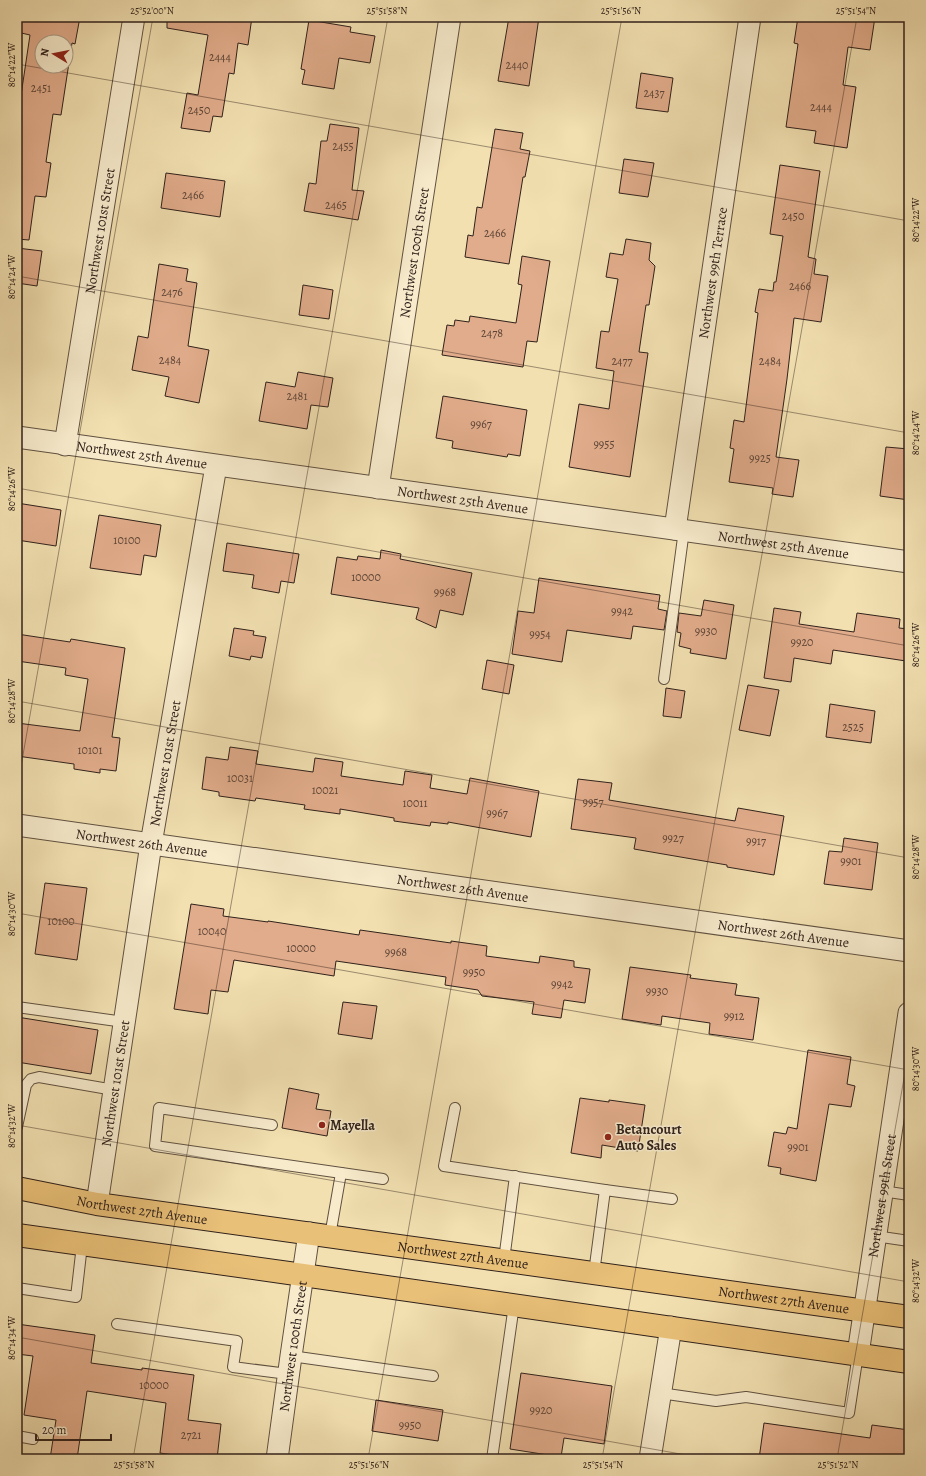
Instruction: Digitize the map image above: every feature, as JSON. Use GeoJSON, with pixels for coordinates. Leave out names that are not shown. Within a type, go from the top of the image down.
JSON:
{"type":"FeatureCollection","features":[{"type":"Feature","properties":{"kind":"main road","name":"Northwest 27th Avenue"},"geometry":{"type":"LineString","coordinates":[[17,1188],[97,1204],[909,1317]]}},
{"type":"Feature","properties":{"kind":"main road"},"geometry":{"type":"LineString","coordinates":[[17,1236],[303,1275],[909,1362]]}},
{"type":"Feature","properties":{"kind":"street","name":"Northwest 101st Street"},"geometry":{"type":"LineString","coordinates":[[65,445],[134,17]]}},
{"type":"Feature","properties":{"kind":"street","name":"Northwest 100th Street"},"geometry":{"type":"LineString","coordinates":[[378,488],[450,17]]}},
{"type":"Feature","properties":{"kind":"street","name":"Northwest 99th Terrace"},"geometry":{"type":"LineString","coordinates":[[679,530],[750,17]]}},
{"type":"Feature","properties":{"kind":"street","name":"Northwest 25th Avenue"},"geometry":{"type":"LineString","coordinates":[[17,437],[65,445],[909,562]]}},
{"type":"Feature","properties":{"kind":"street","name":"Northwest 101st Street"},"geometry":{"type":"LineString","coordinates":[[97,1204],[152,844],[216,466]]}},
{"type":"Feature","properties":{"kind":"street","name":"Northwest 26th Avenue"},"geometry":{"type":"LineString","coordinates":[[17,825],[909,951]]}},
{"type":"Feature","properties":{"kind":"street","name":"Northwest 99th Street"},"geometry":{"type":"LineString","coordinates":[[858,1354],[909,1012]]}},
{"type":"Feature","properties":{"kind":"street","name":"Northwest 100th Street"},"geometry":{"type":"LineString","coordinates":[[277,1459],[289,1365],[303,1275],[320,1234]]}},
{"type":"Feature","properties":{"kind":"street"},"geometry":{"type":"LineString","coordinates":[[650,1459],[671,1327]]}},
{"type":"Feature","properties":{"kind":"lane"},"geometry":{"type":"LineString","coordinates":[[664,679],[679,530]]}},
{"type":"Feature","properties":{"kind":"lane"},"geometry":{"type":"LineString","coordinates":[[17,1008],[124,1022]]}},
{"type":"Feature","properties":{"kind":"lane"},"geometry":{"type":"LineString","coordinates":[[17,1128],[26,1085],[31,1079],[39,1077],[114,1090]]}},
{"type":"Feature","properties":{"kind":"lane"},"geometry":{"type":"LineString","coordinates":[[272,1125],[160,1108],[155,1146],[383,1179]]}},
{"type":"Feature","properties":{"kind":"lane"},"geometry":{"type":"LineString","coordinates":[[455,1108],[444,1166],[672,1200]]}},
{"type":"Feature","properties":{"kind":"lane"},"geometry":{"type":"LineString","coordinates":[[320,1234],[340,1173]]}},
{"type":"Feature","properties":{"kind":"lane"},"geometry":{"type":"LineString","coordinates":[[504,1260],[515,1176]]}},
{"type":"Feature","properties":{"kind":"lane"},"geometry":{"type":"LineString","coordinates":[[594,1273],[606,1190]]}},
{"type":"Feature","properties":{"kind":"lane"},"geometry":{"type":"LineString","coordinates":[[882,1191],[909,1195]]}},
{"type":"Feature","properties":{"kind":"lane"},"geometry":{"type":"LineString","coordinates":[[875,1236],[909,1241]]}},
{"type":"Feature","properties":{"kind":"lane"},"geometry":{"type":"LineString","coordinates":[[17,1288],[76,1297],[82,1245]]}},
{"type":"Feature","properties":{"kind":"lane"},"geometry":{"type":"LineString","coordinates":[[492,1459],[514,1305]]}},
{"type":"Feature","properties":{"kind":"lane"},"geometry":{"type":"LineString","coordinates":[[117,1324],[237,1341],[233,1367],[289,1365],[433,1376]]}},
{"type":"Feature","properties":{"kind":"lane"},"geometry":{"type":"LineString","coordinates":[[660,1393],[716,1402],[746,1397],[849,1413],[858,1354]]}},
{"type":"Feature","properties":{"kind":"lane"},"geometry":{"type":"LineString","coordinates":[[17,1436],[33,1439]]}},
{"type":"Feature","properties":{"kind":"building"},"geometry":{"type":"Polygon","coordinates":[[[17,17],[80,17],[75,44],[74,34],[34,34],[34,74],[67,74],[61,115],[53,114],[46,162],[51,163],[46,197],[35,196],[29,240],[17,239],[17,122],[30,35],[17,32],[17,17]]]}},
{"type":"Feature","properties":{"kind":"building"},"geometry":{"type":"Polygon","coordinates":[[[167,17],[252,17],[248,45],[238,43],[234,74],[229,73],[222,117],[213,116],[210,132],[181,128],[187,93],[198,95],[208,35],[167,28],[167,17]]]}},
{"type":"Feature","properties":{"kind":"building"},"geometry":{"type":"Polygon","coordinates":[[[509,17],[539,17],[529,86],[498,81],[509,17]]]}},
{"type":"Feature","properties":{"kind":"building"},"geometry":{"type":"Polygon","coordinates":[[[798,17],[875,17],[870,50],[848,47],[843,85],[856,87],[847,148],[814,143],[816,131],[786,127],[798,44],[794,43],[798,17]]]}},
{"type":"Feature","properties":{"kind":"building"},"geometry":{"type":"Polygon","coordinates":[[[309,20],[351,27],[350,32],[375,36],[370,63],[339,58],[334,89],[302,84],[305,70],[301,69],[309,20]]]}},
{"type":"Feature","properties":{"kind":"building"},"geometry":{"type":"Polygon","coordinates":[[[641,73],[673,78],[668,112],[636,108],[641,73]]]}},
{"type":"Feature","properties":{"kind":"building"},"geometry":{"type":"Polygon","coordinates":[[[330,124],[359,128],[352,190],[364,191],[358,220],[304,211],[309,183],[316,184],[321,141],[327,141],[330,124]]]}},
{"type":"Feature","properties":{"kind":"building"},"geometry":{"type":"Polygon","coordinates":[[[495,129],[523,133],[520,149],[530,151],[525,177],[523,177],[509,264],[465,257],[468,235],[473,236],[477,207],[482,208],[495,129]]]}},
{"type":"Feature","properties":{"kind":"building"},"geometry":{"type":"Polygon","coordinates":[[[624,159],[654,163],[648,197],[619,193],[624,159]]]}},
{"type":"Feature","properties":{"kind":"building"},"geometry":{"type":"Polygon","coordinates":[[[780,165],[820,171],[808,257],[816,259],[814,274],[828,276],[821,322],[794,318],[776,457],[799,460],[793,497],[772,494],[773,488],[729,482],[734,449],[730,448],[734,420],[744,422],[758,313],[755,312],[759,289],[773,291],[774,282],[776,282],[783,236],[770,234],[780,165]]]}},
{"type":"Feature","properties":{"kind":"building"},"geometry":{"type":"Polygon","coordinates":[[[166,173],[225,181],[220,217],[161,208],[166,173]]]}},
{"type":"Feature","properties":{"kind":"building"},"geometry":{"type":"Polygon","coordinates":[[[626,239],[651,243],[649,260],[655,266],[649,305],[646,305],[639,352],[648,353],[630,477],[569,467],[579,404],[609,409],[614,371],[596,368],[601,331],[609,332],[618,279],[606,277],[610,253],[623,255],[626,239]]]}},
{"type":"Feature","properties":{"kind":"building"},"geometry":{"type":"Polygon","coordinates":[[[17,248],[42,251],[37,286],[17,283],[17,248]]]}},
{"type":"Feature","properties":{"kind":"building"},"geometry":{"type":"Polygon","coordinates":[[[522,256],[550,261],[537,342],[527,341],[523,367],[442,355],[447,325],[454,326],[455,320],[469,322],[470,316],[516,323],[522,285],[518,284],[522,256]]]}},
{"type":"Feature","properties":{"kind":"building"},"geometry":{"type":"Polygon","coordinates":[[[159,264],[188,269],[186,281],[197,283],[188,346],[209,350],[199,403],[165,396],[169,377],[132,370],[138,336],[148,338],[159,264]]]}},
{"type":"Feature","properties":{"kind":"building"},"geometry":{"type":"Polygon","coordinates":[[[303,285],[333,290],[329,319],[299,315],[303,285]]]}},
{"type":"Feature","properties":{"kind":"building"},"geometry":{"type":"Polygon","coordinates":[[[298,372],[333,378],[328,407],[311,405],[307,429],[259,421],[266,382],[295,387],[298,372]]]}},
{"type":"Feature","properties":{"kind":"building"},"geometry":{"type":"Polygon","coordinates":[[[443,396],[527,410],[520,456],[508,454],[507,457],[452,448],[453,441],[436,438],[443,396]]]}},
{"type":"Feature","properties":{"kind":"building"},"geometry":{"type":"Polygon","coordinates":[[[886,447],[909,449],[909,500],[880,496],[886,447]]]}},
{"type":"Feature","properties":{"kind":"building"},"geometry":{"type":"Polygon","coordinates":[[[17,503],[61,510],[56,546],[17,540],[17,503]]]}},
{"type":"Feature","properties":{"kind":"building"},"geometry":{"type":"Polygon","coordinates":[[[99,515],[161,525],[156,557],[144,555],[141,575],[90,568],[99,515]]]}},
{"type":"Feature","properties":{"kind":"building"},"geometry":{"type":"Polygon","coordinates":[[[227,543],[299,554],[294,583],[281,581],[279,593],[252,588],[254,575],[223,571],[227,543]]]}},
{"type":"Feature","properties":{"kind":"building"},"geometry":{"type":"Polygon","coordinates":[[[381,550],[401,554],[400,559],[472,573],[463,615],[440,610],[436,628],[416,619],[419,608],[331,594],[337,557],[357,560],[358,556],[380,559],[381,550]]]}},
{"type":"Feature","properties":{"kind":"building"},"geometry":{"type":"Polygon","coordinates":[[[539,578],[660,595],[658,609],[667,611],[664,630],[633,626],[631,639],[567,630],[562,662],[512,654],[518,611],[534,613],[539,578]]]}},
{"type":"Feature","properties":{"kind":"building"},"geometry":{"type":"Polygon","coordinates":[[[704,600],[734,605],[726,659],[690,653],[691,649],[679,646],[681,633],[677,632],[679,613],[701,616],[704,600]]]}},
{"type":"Feature","properties":{"kind":"building"},"geometry":{"type":"Polygon","coordinates":[[[774,608],[801,612],[799,624],[854,632],[857,613],[900,619],[899,628],[909,629],[906,661],[833,650],[831,664],[794,658],[791,682],[764,678],[774,608]]]}},
{"type":"Feature","properties":{"kind":"building"},"geometry":{"type":"Polygon","coordinates":[[[234,628],[254,631],[253,635],[266,637],[262,658],[251,656],[250,660],[229,656],[234,628]]]}},
{"type":"Feature","properties":{"kind":"building"},"geometry":{"type":"Polygon","coordinates":[[[17,634],[70,642],[71,639],[125,648],[112,737],[120,738],[116,771],[100,769],[100,773],[74,769],[74,764],[17,756],[17,723],[80,731],[88,679],[65,675],[66,668],[17,661],[17,634]]]}},
{"type":"Feature","properties":{"kind":"building"},"geometry":{"type":"Polygon","coordinates":[[[487,660],[514,665],[509,694],[482,689],[487,660]]]}},
{"type":"Feature","properties":{"kind":"building"},"geometry":{"type":"Polygon","coordinates":[[[748,685],[779,690],[770,736],[739,730],[748,685]]]}},
{"type":"Feature","properties":{"kind":"building"},"geometry":{"type":"Polygon","coordinates":[[[666,688],[685,691],[681,718],[663,716],[666,688]]]}},
{"type":"Feature","properties":{"kind":"building"},"geometry":{"type":"Polygon","coordinates":[[[830,704],[875,711],[871,743],[826,737],[830,704]]]}},
{"type":"Feature","properties":{"kind":"building"},"geometry":{"type":"Polygon","coordinates":[[[230,747],[258,751],[256,764],[313,772],[315,758],[343,762],[341,776],[403,785],[405,771],[432,775],[430,788],[467,794],[470,778],[539,791],[531,837],[448,822],[448,824],[431,822],[430,826],[394,821],[394,818],[340,809],[340,814],[304,809],[305,805],[256,798],[255,801],[219,796],[219,792],[202,789],[206,757],[228,760],[230,747]]]}},
{"type":"Feature","properties":{"kind":"building"},"geometry":{"type":"Polygon","coordinates":[[[578,779],[612,783],[609,800],[735,821],[738,808],[784,816],[774,875],[727,867],[727,865],[634,849],[636,838],[571,829],[578,779]]]}},
{"type":"Feature","properties":{"kind":"building"},"geometry":{"type":"Polygon","coordinates":[[[844,838],[878,843],[872,890],[824,884],[829,851],[842,852],[844,838]]]}},
{"type":"Feature","properties":{"kind":"building"},"geometry":{"type":"Polygon","coordinates":[[[45,883],[87,888],[77,960],[35,954],[45,883]]]}},
{"type":"Feature","properties":{"kind":"building"},"geometry":{"type":"Polygon","coordinates":[[[191,904],[224,909],[223,916],[268,921],[359,935],[360,930],[451,943],[451,941],[487,946],[486,956],[539,963],[540,956],[574,961],[574,967],[590,969],[585,1003],[564,1000],[561,1018],[532,1014],[534,1002],[482,996],[478,990],[445,985],[446,977],[336,961],[334,976],[234,960],[228,992],[211,990],[208,1014],[174,1009],[191,904]]]}},
{"type":"Feature","properties":{"kind":"building"},"geometry":{"type":"Polygon","coordinates":[[[630,967],[691,975],[690,978],[737,984],[735,995],[759,998],[753,1040],[709,1034],[710,1023],[662,1016],[661,1025],[622,1019],[630,967]]]}},
{"type":"Feature","properties":{"kind":"building"},"geometry":{"type":"Polygon","coordinates":[[[343,1002],[377,1006],[372,1039],[338,1034],[343,1002]]]}},
{"type":"Feature","properties":{"kind":"building"},"geometry":{"type":"Polygon","coordinates":[[[17,1017],[98,1030],[91,1074],[17,1062],[17,1017]]]}},
{"type":"Feature","properties":{"kind":"building"},"geometry":{"type":"Polygon","coordinates":[[[808,1050],[851,1057],[847,1084],[855,1086],[851,1107],[829,1104],[816,1181],[780,1174],[781,1168],[768,1166],[774,1132],[786,1134],[788,1127],[797,1129],[808,1050]]]}},
{"type":"Feature","properties":{"kind":"building"},"geometry":{"type":"Polygon","coordinates":[[[289,1088],[319,1094],[316,1109],[331,1111],[327,1136],[282,1128],[289,1088]]]}},
{"type":"Feature","properties":{"kind":"building"},"geometry":{"type":"Polygon","coordinates":[[[580,1098],[645,1105],[638,1151],[602,1145],[601,1158],[571,1153],[580,1098]]]}},
{"type":"Feature","properties":{"kind":"building"},"geometry":{"type":"Polygon","coordinates":[[[17,1324],[95,1335],[91,1363],[194,1375],[188,1420],[221,1424],[217,1459],[200,1459],[160,1453],[166,1403],[87,1391],[77,1459],[50,1459],[56,1420],[24,1415],[33,1356],[17,1354],[17,1324]]]}},
{"type":"Feature","properties":{"kind":"building"},"geometry":{"type":"Polygon","coordinates":[[[521,1373],[612,1386],[604,1444],[564,1438],[561,1457],[510,1449],[521,1373]]]}},
{"type":"Feature","properties":{"kind":"building"},"geometry":{"type":"Polygon","coordinates":[[[376,1400],[443,1410],[438,1441],[372,1431],[376,1400]]]}},
{"type":"Feature","properties":{"kind":"building"},"geometry":{"type":"Polygon","coordinates":[[[764,1423],[870,1438],[872,1425],[909,1430],[909,1459],[759,1459],[764,1423]]]}},
{"type":"Feature","properties":{"kind":"place","name":"Mayella"},"geometry":{"type":"Point","coordinates":[322,1125]}},
{"type":"Feature","properties":{"kind":"place","name":"Betancourt Auto Sales"},"geometry":{"type":"Point","coordinates":[608,1137]}}]}
